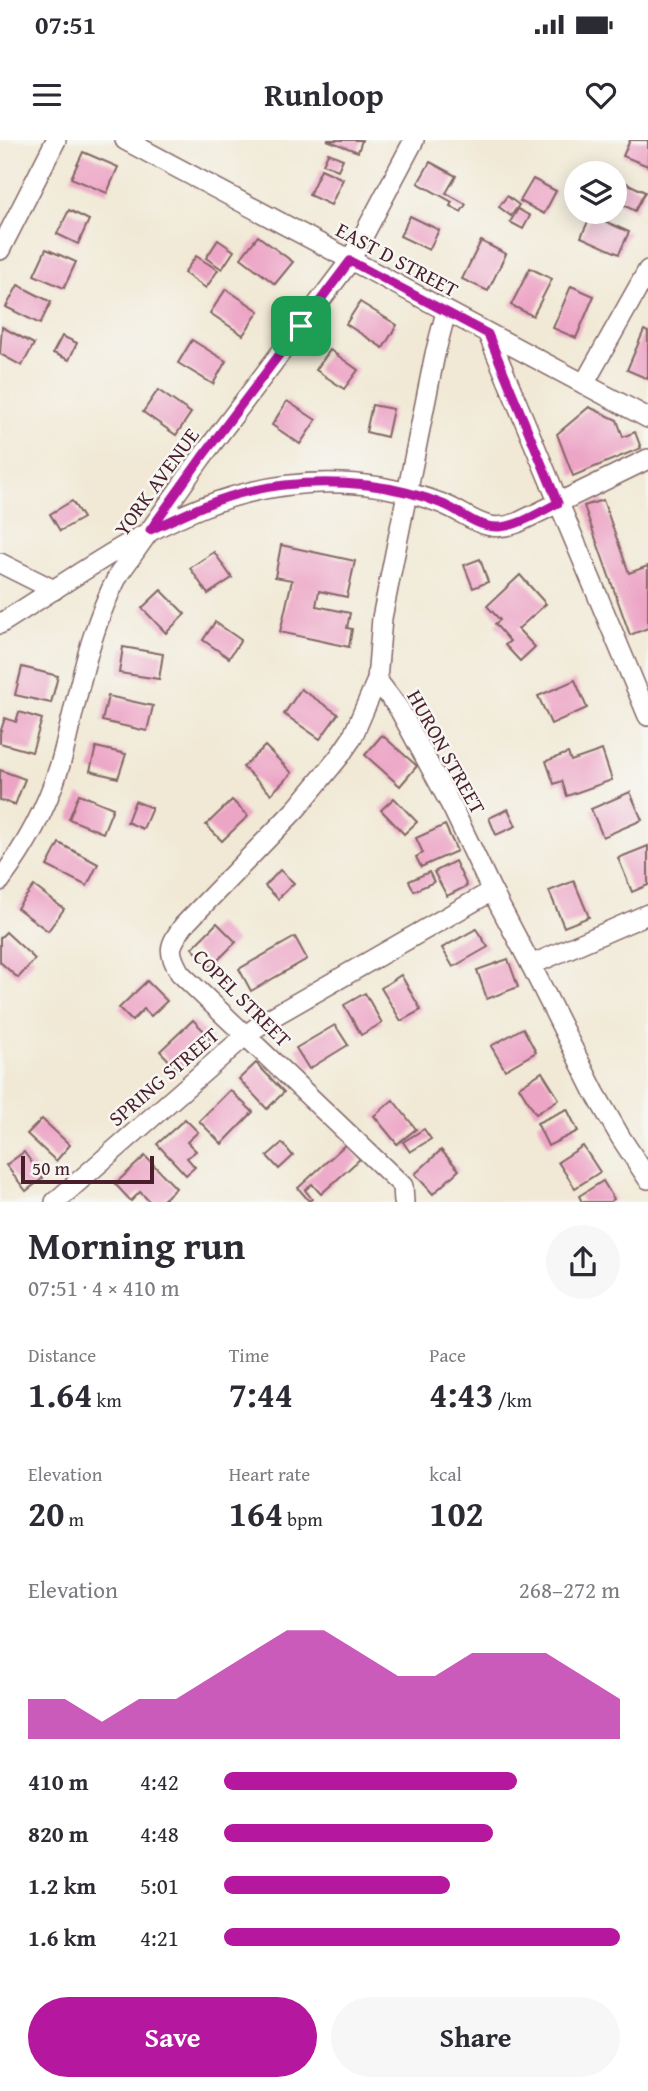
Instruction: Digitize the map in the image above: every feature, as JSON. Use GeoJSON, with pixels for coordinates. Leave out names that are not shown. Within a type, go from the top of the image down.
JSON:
{"type":"FeatureCollection","features":[{"type":"Feature","properties":{"kind":"street"},"geometry":{"type":"LineString","coordinates":[[0,250],[57,140]]}},
{"type":"Feature","properties":{"kind":"street","name":"EAST D STREET"},"geometry":{"type":"LineString","coordinates":[[125,140],[648,418]]}},
{"type":"Feature","properties":{"kind":"street","name":"YORK AVENUE"},"geometry":{"type":"LineString","coordinates":[[0,881],[41,818],[60,766],[87,657],[108,593],[202,457],[350,261],[414,140]]}},
{"type":"Feature","properties":{"kind":"street"},"geometry":{"type":"LineString","coordinates":[[584,384],[648,270]]}},
{"type":"Feature","properties":{"kind":"street","name":"HURON STREET"},"geometry":{"type":"LineString","coordinates":[[446,312],[435,354],[382,618],[377,680],[399,709],[453,809],[594,1093],[648,1178]]}},
{"type":"Feature","properties":{"kind":"street"},"geometry":{"type":"LineString","coordinates":[[488,334],[648,716]]}},
{"type":"Feature","properties":{"kind":"street"},"geometry":{"type":"LineString","coordinates":[[0,624],[150,530],[244,492],[300,483],[383,487],[444,505],[490,527],[510,526],[648,459]]}},
{"type":"Feature","properties":{"kind":"street"},"geometry":{"type":"LineString","coordinates":[[0,563],[54,590]]}},
{"type":"Feature","properties":{"kind":"street","name":"COPEL STREET"},"geometry":{"type":"LineString","coordinates":[[377,680],[352,738],[339,757],[297,808],[184,925],[173,940],[171,957],[180,973],[403,1186],[404,1202]]}},
{"type":"Feature","properties":{"kind":"street","name":"SPRING STREET"},"geometry":{"type":"LineString","coordinates":[[55,1202],[246,1035],[267,1020],[492,891]]}},
{"type":"Feature","properties":{"kind":"street"},"geometry":{"type":"LineString","coordinates":[[531,965],[648,914]]}},
{"type":"Feature","properties":{"kind":"building"},"geometry":{"type":"Polygon","coordinates":[[[327,140],[362,140],[358,152],[327,140]]]}},
{"type":"Feature","properties":{"kind":"building"},"geometry":{"type":"Polygon","coordinates":[[[630,140],[648,140],[648,166],[623,156],[630,140]]]}},
{"type":"Feature","properties":{"kind":"building"},"geometry":{"type":"Polygon","coordinates":[[[83,152],[118,167],[107,193],[71,178],[83,152]]]}},
{"type":"Feature","properties":{"kind":"building"},"geometry":{"type":"Polygon","coordinates":[[[328,153],[343,159],[338,170],[323,164],[328,153]]]}},
{"type":"Feature","properties":{"kind":"building"},"geometry":{"type":"Polygon","coordinates":[[[430,162],[456,176],[446,193],[466,204],[461,212],[450,206],[452,202],[418,183],[430,162]]]}},
{"type":"Feature","properties":{"kind":"building"},"geometry":{"type":"Polygon","coordinates":[[[321,169],[343,179],[331,205],[309,195],[321,169]]]}},
{"type":"Feature","properties":{"kind":"building"},"geometry":{"type":"Polygon","coordinates":[[[533,179],[556,191],[544,214],[520,201],[533,179]]]}},
{"type":"Feature","properties":{"kind":"building"},"geometry":{"type":"Polygon","coordinates":[[[627,183],[645,192],[635,211],[627,207],[627,183]]]}},
{"type":"Feature","properties":{"kind":"building"},"geometry":{"type":"Polygon","coordinates":[[[507,196],[519,205],[511,216],[499,207],[507,196]]]}},
{"type":"Feature","properties":{"kind":"building"},"geometry":{"type":"Polygon","coordinates":[[[518,209],[530,216],[523,229],[510,222],[518,209]]]}},
{"type":"Feature","properties":{"kind":"building"},"geometry":{"type":"Polygon","coordinates":[[[69,210],[89,220],[78,244],[57,234],[69,210]]]}},
{"type":"Feature","properties":{"kind":"building"},"geometry":{"type":"Polygon","coordinates":[[[410,216],[439,230],[429,250],[400,236],[410,216]]]}},
{"type":"Feature","properties":{"kind":"building"},"geometry":{"type":"Polygon","coordinates":[[[587,224],[611,224],[629,232],[619,254],[581,237],[587,224]]]}},
{"type":"Feature","properties":{"kind":"building"},"geometry":{"type":"Polygon","coordinates":[[[258,236],[293,262],[275,284],[241,258],[258,236]]]}},
{"type":"Feature","properties":{"kind":"building"},"geometry":{"type":"Polygon","coordinates":[[[218,240],[234,251],[222,269],[206,258],[218,240]]]}},
{"type":"Feature","properties":{"kind":"building"},"geometry":{"type":"Polygon","coordinates":[[[481,241],[506,254],[488,291],[462,279],[481,241]]]}},
{"type":"Feature","properties":{"kind":"building"},"geometry":{"type":"Polygon","coordinates":[[[46,249],[76,262],[64,288],[34,275],[46,249]]]}},
{"type":"Feature","properties":{"kind":"building"},"geometry":{"type":"Polygon","coordinates":[[[196,256],[218,270],[206,288],[184,273],[196,256]]]}},
{"type":"Feature","properties":{"kind":"building"},"geometry":{"type":"Polygon","coordinates":[[[530,268],[552,279],[533,316],[511,305],[530,268]]]}},
{"type":"Feature","properties":{"kind":"building"},"geometry":{"type":"Polygon","coordinates":[[[18,285],[51,302],[40,324],[6,307],[18,285]]]}},
{"type":"Feature","properties":{"kind":"building"},"geometry":{"type":"Polygon","coordinates":[[[571,286],[594,296],[576,338],[553,328],[571,286]]]}},
{"type":"Feature","properties":{"kind":"building"},"geometry":{"type":"Polygon","coordinates":[[[226,289],[259,311],[243,335],[210,313],[226,289]]]}},
{"type":"Feature","properties":{"kind":"building"},"geometry":{"type":"Polygon","coordinates":[[[360,302],[397,325],[383,348],[346,324],[360,302]]]}},
{"type":"Feature","properties":{"kind":"building"},"geometry":{"type":"Polygon","coordinates":[[[2,327],[34,344],[22,366],[0,354],[2,327]]]}},
{"type":"Feature","properties":{"kind":"building"},"geometry":{"type":"Polygon","coordinates":[[[644,330],[648,332],[648,379],[627,370],[644,330]]]}},
{"type":"Feature","properties":{"kind":"building"},"geometry":{"type":"Polygon","coordinates":[[[62,336],[77,343],[69,360],[53,353],[62,336]]]}},
{"type":"Feature","properties":{"kind":"building"},"geometry":{"type":"Polygon","coordinates":[[[192,340],[226,361],[213,384],[178,363],[192,340]]]}},
{"type":"Feature","properties":{"kind":"building"},"geometry":{"type":"Polygon","coordinates":[[[330,350],[358,370],[344,389],[316,370],[330,350]]]}},
{"type":"Feature","properties":{"kind":"building"},"geometry":{"type":"Polygon","coordinates":[[[158,390],[191,413],[176,435],[143,412],[158,390]]]}},
{"type":"Feature","properties":{"kind":"building"},"geometry":{"type":"Polygon","coordinates":[[[287,401],[316,420],[300,444],[272,425],[287,401]]]}},
{"type":"Feature","properties":{"kind":"building"},"geometry":{"type":"Polygon","coordinates":[[[372,405],[393,409],[387,437],[366,432],[372,405]]]}},
{"type":"Feature","properties":{"kind":"building"},"geometry":{"type":"Polygon","coordinates":[[[589,407],[617,420],[623,437],[635,432],[641,448],[573,476],[557,434],[589,407]]]}},
{"type":"Feature","properties":{"kind":"building"},"geometry":{"type":"Polygon","coordinates":[[[603,500],[629,573],[648,566],[648,628],[630,635],[584,506],[603,500]]]}},
{"type":"Feature","properties":{"kind":"building"},"geometry":{"type":"Polygon","coordinates":[[[72,501],[83,518],[60,531],[50,514],[72,501]]]}},
{"type":"Feature","properties":{"kind":"building"},"geometry":{"type":"Polygon","coordinates":[[[281,545],[355,561],[347,597],[319,591],[316,606],[350,613],[347,628],[352,629],[349,647],[280,632],[292,580],[275,577],[281,545]]]}},
{"type":"Feature","properties":{"kind":"building"},"geometry":{"type":"Polygon","coordinates":[[[214,552],[232,578],[208,594],[190,568],[214,552]]]}},
{"type":"Feature","properties":{"kind":"building"},"geometry":{"type":"Polygon","coordinates":[[[480,559],[488,582],[473,588],[464,565],[480,559]]]}},
{"type":"Feature","properties":{"kind":"building"},"geometry":{"type":"Polygon","coordinates":[[[520,575],[546,604],[518,629],[535,647],[520,661],[505,645],[510,641],[495,624],[500,620],[487,606],[520,575]]]}},
{"type":"Feature","properties":{"kind":"building"},"geometry":{"type":"Polygon","coordinates":[[[161,590],[185,614],[166,633],[142,608],[161,590]]]}},
{"type":"Feature","properties":{"kind":"building"},"geometry":{"type":"Polygon","coordinates":[[[215,622],[241,640],[229,658],[203,640],[215,622]]]}},
{"type":"Feature","properties":{"kind":"building"},"geometry":{"type":"Polygon","coordinates":[[[123,647],[163,654],[159,679],[119,673],[123,647]]]}},
{"type":"Feature","properties":{"kind":"building"},"geometry":{"type":"Polygon","coordinates":[[[22,667],[58,676],[51,703],[15,695],[22,667]]]}},
{"type":"Feature","properties":{"kind":"building"},"geometry":{"type":"Polygon","coordinates":[[[575,680],[587,708],[551,724],[538,696],[575,680]]]}},
{"type":"Feature","properties":{"kind":"building"},"geometry":{"type":"Polygon","coordinates":[[[301,689],[338,714],[320,739],[284,714],[301,689]]]}},
{"type":"Feature","properties":{"kind":"building"},"geometry":{"type":"Polygon","coordinates":[[[108,696],[153,706],[147,731],[102,721],[108,696]]]}},
{"type":"Feature","properties":{"kind":"building"},"geometry":{"type":"Polygon","coordinates":[[[19,712],[42,719],[32,752],[0,743],[5,718],[16,722],[19,712]]]}},
{"type":"Feature","properties":{"kind":"building"},"geometry":{"type":"Polygon","coordinates":[[[382,735],[417,766],[400,786],[365,755],[382,735]]]}},
{"type":"Feature","properties":{"kind":"building"},"geometry":{"type":"Polygon","coordinates":[[[265,746],[292,773],[271,794],[243,767],[265,746]]]}},
{"type":"Feature","properties":{"kind":"building"},"geometry":{"type":"Polygon","coordinates":[[[96,747],[126,754],[118,778],[90,771],[96,747]]]}},
{"type":"Feature","properties":{"kind":"building"},"geometry":{"type":"Polygon","coordinates":[[[602,750],[612,780],[567,796],[562,781],[554,784],[546,761],[568,753],[571,761],[602,750]]]}},
{"type":"Feature","properties":{"kind":"building"},"geometry":{"type":"Polygon","coordinates":[[[0,770],[25,779],[15,805],[0,800],[0,770]]]}},
{"type":"Feature","properties":{"kind":"building"},"geometry":{"type":"Polygon","coordinates":[[[630,792],[642,820],[603,837],[591,809],[630,792]]]}},
{"type":"Feature","properties":{"kind":"building"},"geometry":{"type":"Polygon","coordinates":[[[79,794],[113,808],[103,833],[69,819],[79,794]]]}},
{"type":"Feature","properties":{"kind":"building"},"geometry":{"type":"Polygon","coordinates":[[[394,798],[417,822],[404,834],[381,810],[394,798]]]}},
{"type":"Feature","properties":{"kind":"building"},"geometry":{"type":"Polygon","coordinates":[[[232,800],[248,816],[222,841],[206,825],[232,800]]]}},
{"type":"Feature","properties":{"kind":"building"},"geometry":{"type":"Polygon","coordinates":[[[135,801],[152,808],[143,829],[127,822],[135,801]]]}},
{"type":"Feature","properties":{"kind":"building"},"geometry":{"type":"Polygon","coordinates":[[[508,809],[516,826],[496,835],[489,818],[508,809]]]}},
{"type":"Feature","properties":{"kind":"building"},"geometry":{"type":"Polygon","coordinates":[[[445,825],[457,851],[421,867],[416,857],[423,853],[416,838],[445,825]]]}},
{"type":"Feature","properties":{"kind":"building"},"geometry":{"type":"Polygon","coordinates":[[[59,843],[98,864],[87,886],[47,866],[59,843]]]}},
{"type":"Feature","properties":{"kind":"building"},"geometry":{"type":"Polygon","coordinates":[[[648,846],[648,885],[632,892],[618,858],[648,846]]]}},
{"type":"Feature","properties":{"kind":"building"},"geometry":{"type":"Polygon","coordinates":[[[455,861],[467,886],[447,896],[434,872],[455,861]]]}},
{"type":"Feature","properties":{"kind":"building"},"geometry":{"type":"Polygon","coordinates":[[[280,870],[294,883],[278,899],[265,886],[280,870]]]}},
{"type":"Feature","properties":{"kind":"building"},"geometry":{"type":"Polygon","coordinates":[[[429,872],[434,882],[414,891],[409,881],[429,872]]]}},
{"type":"Feature","properties":{"kind":"building"},"geometry":{"type":"Polygon","coordinates":[[[574,881],[589,917],[564,927],[549,891],[574,881]]]}},
{"type":"Feature","properties":{"kind":"building"},"geometry":{"type":"Polygon","coordinates":[[[34,886],[64,909],[48,931],[17,908],[34,886]]]}},
{"type":"Feature","properties":{"kind":"building"},"geometry":{"type":"Polygon","coordinates":[[[217,923],[236,942],[211,967],[192,948],[217,923]]]}},
{"type":"Feature","properties":{"kind":"building"},"geometry":{"type":"Polygon","coordinates":[[[476,929],[488,947],[453,967],[442,948],[476,929]]]}},
{"type":"Feature","properties":{"kind":"building"},"geometry":{"type":"Polygon","coordinates":[[[6,932],[35,959],[18,978],[0,962],[0,938],[6,932]]]}},
{"type":"Feature","properties":{"kind":"building"},"geometry":{"type":"Polygon","coordinates":[[[295,937],[307,959],[251,991],[239,969],[295,937]]]}},
{"type":"Feature","properties":{"kind":"building"},"geometry":{"type":"Polygon","coordinates":[[[508,959],[518,987],[487,999],[477,970],[508,959]]]}},
{"type":"Feature","properties":{"kind":"building"},"geometry":{"type":"Polygon","coordinates":[[[401,975],[421,1010],[401,1021],[381,988],[401,975]]]}},
{"type":"Feature","properties":{"kind":"building"},"geometry":{"type":"Polygon","coordinates":[[[147,981],[167,1001],[151,1016],[144,1009],[132,1021],[119,1008],[147,981]]]}},
{"type":"Feature","properties":{"kind":"building"},"geometry":{"type":"Polygon","coordinates":[[[365,993],[382,1023],[361,1035],[344,1005],[365,993]]]}},
{"type":"Feature","properties":{"kind":"building"},"geometry":{"type":"Polygon","coordinates":[[[193,1020],[211,1038],[178,1070],[160,1051],[193,1020]]]}},
{"type":"Feature","properties":{"kind":"building"},"geometry":{"type":"Polygon","coordinates":[[[335,1025],[348,1045],[309,1069],[296,1048],[335,1025]]]}},
{"type":"Feature","properties":{"kind":"building"},"geometry":{"type":"Polygon","coordinates":[[[523,1028],[536,1052],[505,1070],[491,1046],[523,1028]]]}},
{"type":"Feature","properties":{"kind":"building"},"geometry":{"type":"Polygon","coordinates":[[[256,1063],[284,1092],[267,1109],[239,1079],[256,1063]]]}},
{"type":"Feature","properties":{"kind":"building"},"geometry":{"type":"Polygon","coordinates":[[[542,1072],[559,1099],[536,1114],[519,1087],[542,1072]]]}},
{"type":"Feature","properties":{"kind":"building"},"geometry":{"type":"Polygon","coordinates":[[[230,1090],[253,1112],[222,1144],[199,1121],[230,1090]]]}},
{"type":"Feature","properties":{"kind":"building"},"geometry":{"type":"Polygon","coordinates":[[[393,1100],[416,1129],[397,1144],[374,1116],[393,1100]]]}},
{"type":"Feature","properties":{"kind":"building"},"geometry":{"type":"Polygon","coordinates":[[[567,1109],[578,1131],[548,1146],[537,1123],[567,1109]]]}},
{"type":"Feature","properties":{"kind":"building"},"geometry":{"type":"Polygon","coordinates":[[[42,1119],[70,1145],[56,1161],[27,1134],[42,1119]]]}},
{"type":"Feature","properties":{"kind":"building"},"geometry":{"type":"Polygon","coordinates":[[[185,1119],[198,1132],[187,1142],[196,1151],[187,1158],[195,1167],[186,1175],[157,1144],[185,1119]]]}},
{"type":"Feature","properties":{"kind":"building"},"geometry":{"type":"Polygon","coordinates":[[[424,1129],[431,1139],[410,1152],[403,1142],[424,1129]]]}},
{"type":"Feature","properties":{"kind":"building"},"geometry":{"type":"Polygon","coordinates":[[[282,1143],[293,1156],[279,1169],[267,1156],[282,1143]]]}},
{"type":"Feature","properties":{"kind":"building"},"geometry":{"type":"Polygon","coordinates":[[[346,1144],[360,1159],[321,1194],[312,1184],[305,1190],[312,1199],[309,1201],[298,1188],[346,1144]]]}},
{"type":"Feature","properties":{"kind":"building"},"geometry":{"type":"Polygon","coordinates":[[[583,1146],[600,1172],[575,1188],[558,1162],[583,1146]]]}},
{"type":"Feature","properties":{"kind":"building"},"geometry":{"type":"Polygon","coordinates":[[[441,1150],[459,1170],[433,1194],[415,1174],[441,1150]]]}},
{"type":"Feature","properties":{"kind":"building"},"geometry":{"type":"Polygon","coordinates":[[[24,1152],[43,1178],[26,1191],[6,1165],[24,1152]]]}},
{"type":"Feature","properties":{"kind":"building"},"geometry":{"type":"Polygon","coordinates":[[[145,1156],[176,1188],[161,1202],[150,1202],[140,1192],[131,1201],[115,1184],[145,1156]]]}},
{"type":"Feature","properties":{"kind":"building"},"geometry":{"type":"Polygon","coordinates":[[[603,1181],[614,1199],[610,1202],[582,1202],[579,1196],[603,1181]]]}},
{"type":"Feature","properties":{"kind":"route"},"geometry":{"type":"LineString","coordinates":[[350,261],[488,334],[558,503],[510,526],[490,527],[444,505],[383,487],[300,483],[244,492],[150,530],[301,326],[350,261]]}}]}
